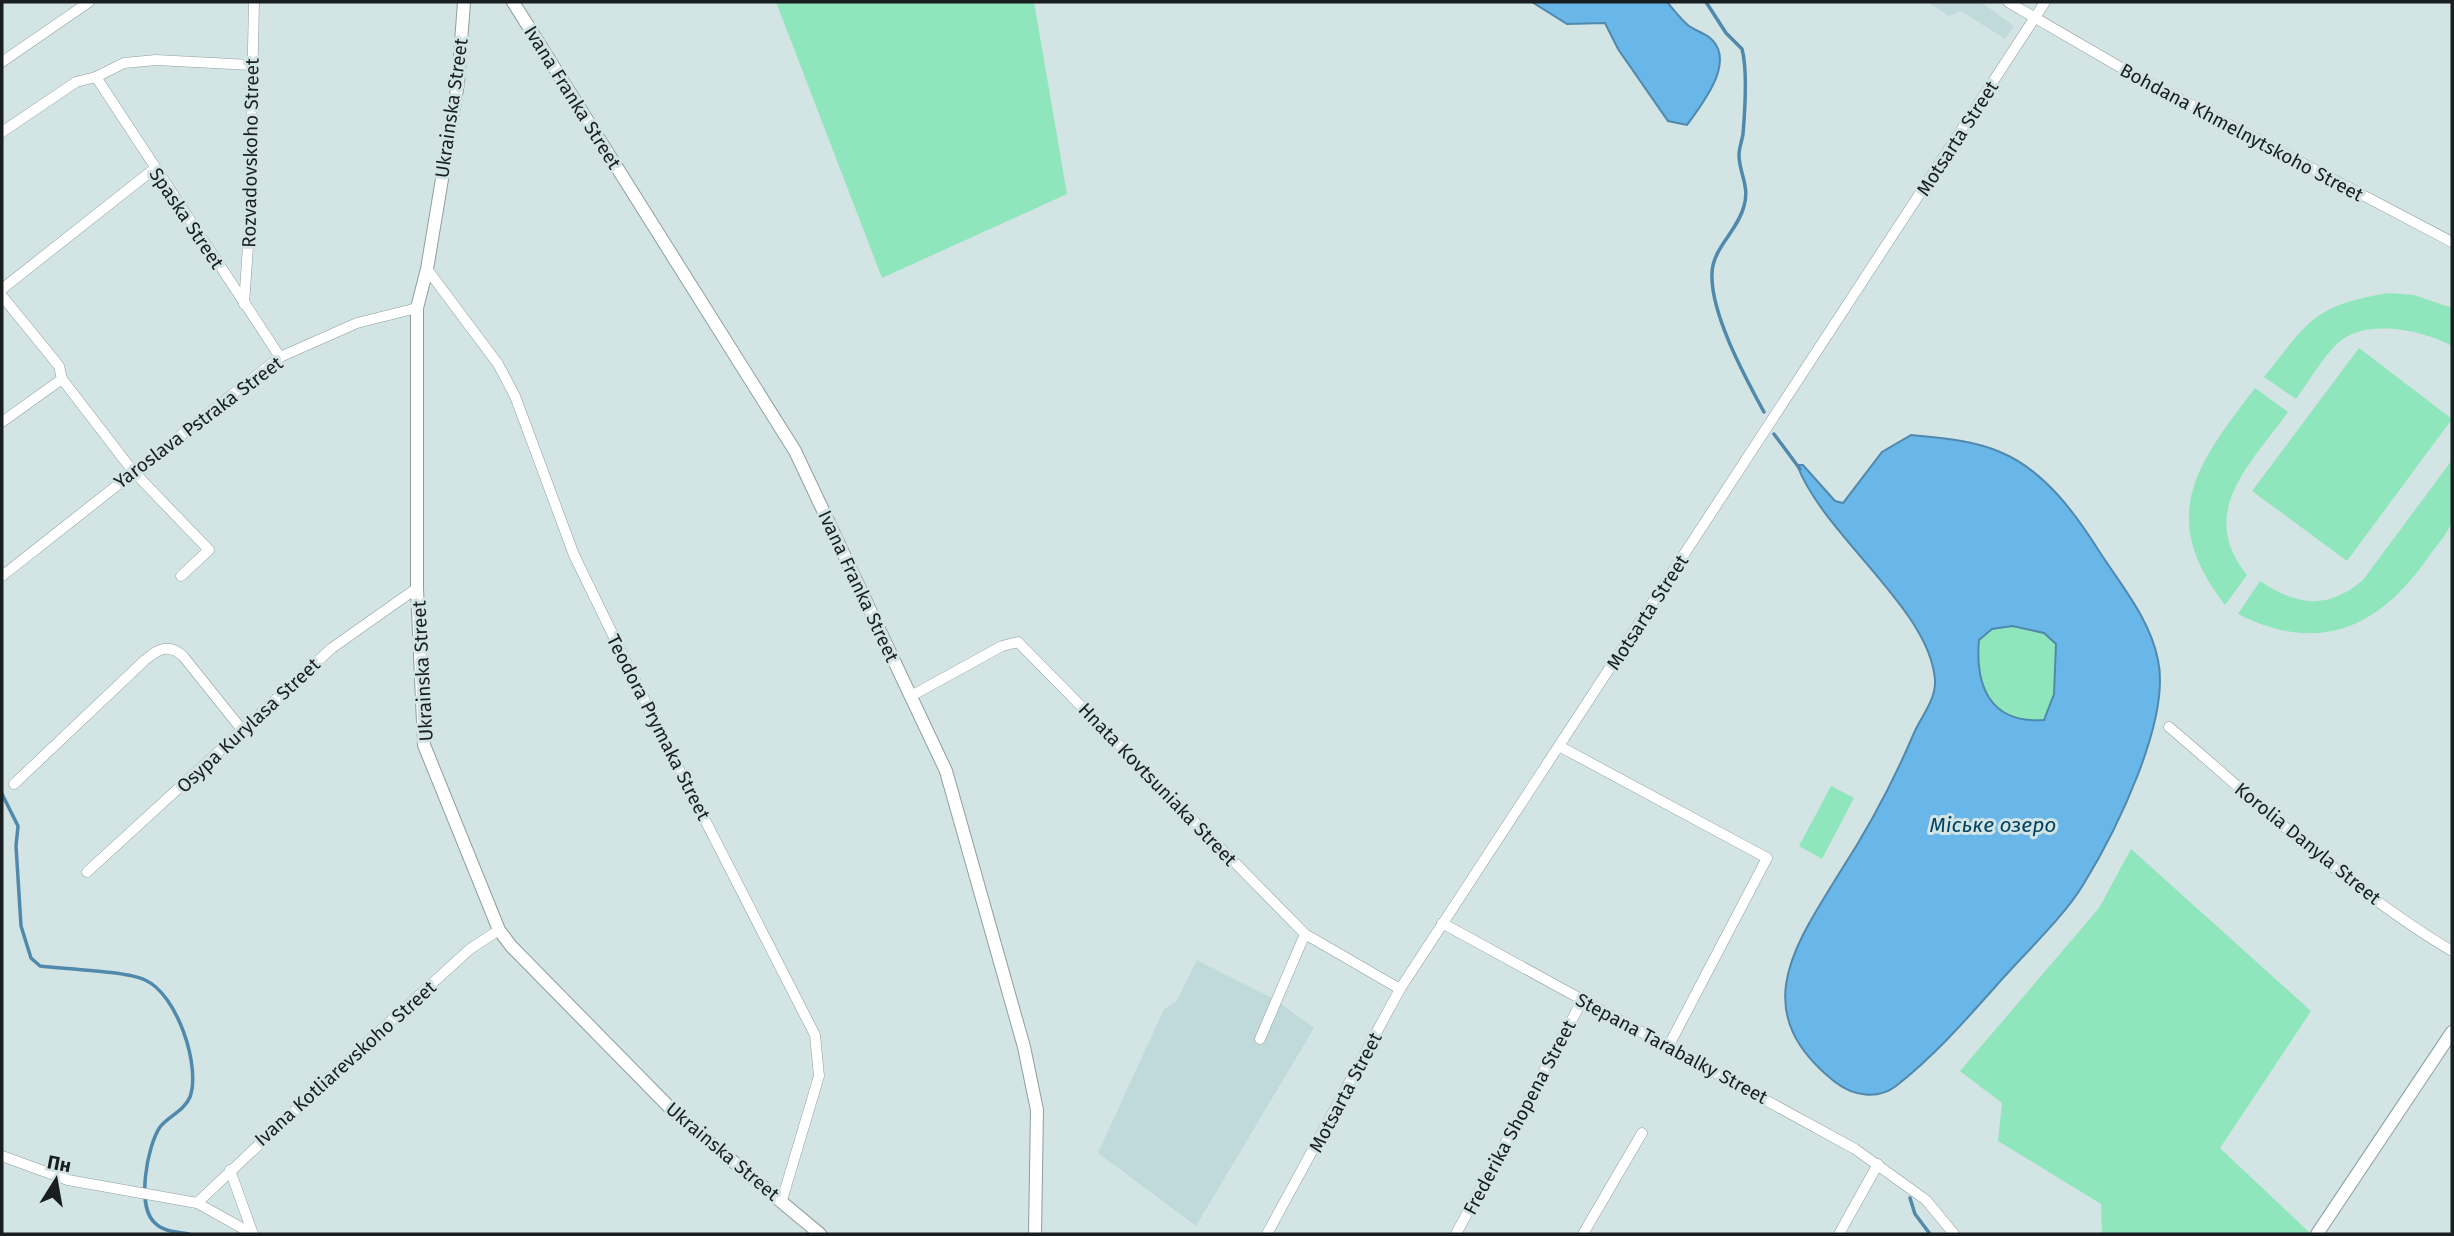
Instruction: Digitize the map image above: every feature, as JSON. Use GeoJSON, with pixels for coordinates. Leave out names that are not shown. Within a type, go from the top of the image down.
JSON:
{"type":"FeatureCollection","features":[{"type":"Feature","properties":{"kind":"street"},"geometry":{"type":"LineString","coordinates":[[2,62],[89,2]]}},
{"type":"Feature","properties":{"kind":"street","name":"Rozvadovskoho Street"},"geometry":{"type":"LineString","coordinates":[[244,304],[249,232],[254,2]]}},
{"type":"Feature","properties":{"kind":"street","name":"Ukrainska Street"},"geometry":{"type":"LineString","coordinates":[[464,2],[458,83],[427,269],[417,308],[417,588],[424,745],[499,930],[511,946],[676,1114],[782,1200],[816,1233]]}},
{"type":"Feature","properties":{"kind":"street","name":"Ivana Franka Street"},"geometry":{"type":"LineString","coordinates":[[513,2],[795,451],[949,780],[1024,1047],[1038,1123],[1035,1234]]}},
{"type":"Feature","properties":{"kind":"street","name":"Bohdana Khmelnytskoho Street"},"geometry":{"type":"LineString","coordinates":[[2008,2],[2125,70],[2452,242]]}},
{"type":"Feature","properties":{"kind":"street","name":"Motsarta Street"},"geometry":{"type":"LineString","coordinates":[[1268,1234],[1400,989],[2045,2]]}},
{"type":"Feature","properties":{"kind":"street"},"geometry":{"type":"LineString","coordinates":[[2,132],[76,82],[96,77],[116,66],[144,61],[251,65]]}},
{"type":"Feature","properties":{"kind":"street","name":"Spaska Street"},"geometry":{"type":"LineString","coordinates":[[96,77],[280,357]]}},
{"type":"Feature","properties":{"kind":"street"},"geometry":{"type":"LineString","coordinates":[[2,289],[155,169]]}},
{"type":"Feature","properties":{"kind":"street","name":"Teodora Prymaka Street"},"geometry":{"type":"LineString","coordinates":[[427,269],[498,364],[516,396],[574,555],[815,1035],[819,1076],[782,1200]]}},
{"type":"Feature","properties":{"kind":"street"},"geometry":{"type":"LineString","coordinates":[[2,296],[59,366],[62,379],[132,470],[209,551],[181,576]]}},
{"type":"Feature","properties":{"kind":"street","name":"Yaroslava Pstraka Street"},"geometry":{"type":"LineString","coordinates":[[2,576],[132,470],[280,357],[357,323],[417,308]]}},
{"type":"Feature","properties":{"kind":"street"},"geometry":{"type":"LineString","coordinates":[[2,422],[62,379]]}},
{"type":"Feature","properties":{"kind":"street","name":"Osypa Kurylasa Street"},"geometry":{"type":"LineString","coordinates":[[87,872],[332,648],[417,588]]}},
{"type":"Feature","properties":{"kind":"street","name":"Hnata Kovtsuniaka Street"},"geometry":{"type":"LineString","coordinates":[[911,696],[1002,646],[1018,642],[1305,934],[1400,989]]}},
{"type":"Feature","properties":{"kind":"street"},"geometry":{"type":"LineString","coordinates":[[14,784],[150,656],[164,648],[173,649],[183,656],[243,731]]}},
{"type":"Feature","properties":{"kind":"street","name":"Korolia Danyla Street"},"geometry":{"type":"LineString","coordinates":[[2169,727],[2352,881],[2414,929],[2452,951]]}},
{"type":"Feature","properties":{"kind":"street"},"geometry":{"type":"LineString","coordinates":[[1559,746],[1767,858],[1668,1047]]}},
{"type":"Feature","properties":{"kind":"street","name":"Stepana Tarabalky Street"},"geometry":{"type":"LineString","coordinates":[[1442,923],[1582,1001],[1734,1080],[1878,1164],[1926,1200],[1954,1234]]}},
{"type":"Feature","properties":{"kind":"street","name":"Ivana Kotliarevskoho Street"},"geometry":{"type":"LineString","coordinates":[[197,1203],[470,949],[499,930]]}},
{"type":"Feature","properties":{"kind":"street"},"geometry":{"type":"LineString","coordinates":[[1260,1039],[1305,934]]}},
{"type":"Feature","properties":{"kind":"street","name":"Frederika Shopena Street"},"geometry":{"type":"LineString","coordinates":[[1455,1234],[1582,1001]]}},
{"type":"Feature","properties":{"kind":"street"},"geometry":{"type":"LineString","coordinates":[[2317,1234],[2452,1031]]}},
{"type":"Feature","properties":{"kind":"street"},"geometry":{"type":"LineString","coordinates":[[1583,1234],[1642,1133]]}},
{"type":"Feature","properties":{"kind":"street"},"geometry":{"type":"LineString","coordinates":[[2,1156],[61,1178],[197,1203],[253,1234]]}},
{"type":"Feature","properties":{"kind":"street"},"geometry":{"type":"LineString","coordinates":[[1839,1234],[1878,1164]]}},
{"type":"Feature","properties":{"kind":"street"},"geometry":{"type":"LineString","coordinates":[[230,1170],[253,1234]]}},
{"type":"Feature","properties":{"kind":"shaded area"},"geometry":{"type":"Polygon","coordinates":[[[1927,2],[1981,2],[2014,26],[2005,39],[1961,11],[1949,16],[1927,2]]]}},
{"type":"Feature","properties":{"kind":"shaded area"},"geometry":{"type":"Polygon","coordinates":[[[1197,960],[1276,1000],[1314,1028],[1196,1226],[1098,1153],[1164,1009],[1176,1002],[1197,960]]]}},
{"type":"Feature","properties":{"kind":"green space"},"geometry":{"type":"Polygon","coordinates":[[[776,2],[1034,2],[1067,194],[882,278],[776,2]]]}},
{"type":"Feature","properties":{"kind":"green space"},"geometry":{"type":"Polygon","coordinates":[[[2388,293],[2414,295],[2452,308],[2452,346],[2428,336],[2398,329],[2368,330],[2355,333],[2337,344],[2296,399],[2264,377],[2315,318],[2343,304],[2388,293]]]}},
{"type":"Feature","properties":{"kind":"green space"},"geometry":{"type":"Polygon","coordinates":[[[2359,348],[2452,419],[2347,561],[2252,491],[2359,348]]]}},
{"type":"Feature","properties":{"kind":"green space"},"geometry":{"type":"Polygon","coordinates":[[[2255,388],[2288,412],[2234,489],[2228,509],[2227,530],[2233,552],[2247,575],[2225,605],[2204,573],[2192,544],[2189,517],[2192,492],[2216,441],[2255,388]]]}},
{"type":"Feature","properties":{"kind":"green space"},"geometry":{"type":"Polygon","coordinates":[[[2452,460],[2451,524],[2408,583],[2387,603],[2366,618],[2343,628],[2319,633],[2294,632],[2267,626],[2238,614],[2260,581],[2300,600],[2325,600],[2350,590],[2363,580],[2452,460]]]}},
{"type":"Feature","properties":{"kind":"green space"},"geometry":{"type":"Polygon","coordinates":[[[2012,626],[2044,633],[2056,644],[2054,694],[2044,720],[2026,720],[2010,716],[1990,699],[1984,687],[1978,657],[1979,640],[1992,629],[2012,626]]]}},
{"type":"Feature","properties":{"kind":"green space"},"geometry":{"type":"Polygon","coordinates":[[[1831,786],[1854,798],[1822,859],[1799,846],[1831,786]]]}},
{"type":"Feature","properties":{"kind":"green space"},"geometry":{"type":"Polygon","coordinates":[[[2131,849],[2311,1011],[2220,1148],[2311,1234],[2102,1234],[2101,1204],[1998,1141],[2002,1103],[1960,1071],[2099,908],[2131,849]]]}},
{"type":"Feature","properties":{"kind":"water"},"geometry":{"type":"Polygon","coordinates":[[[1532,2],[1667,2],[1686,24],[1709,37],[1717,47],[1719,69],[1714,82],[1687,125],[1668,121],[1618,49],[1605,23],[1567,24],[1532,2]]]}},
{"type":"Feature","properties":{"kind":"water","name":"Міське озеро"},"geometry":{"type":"Polygon","coordinates":[[[1911,435],[1945,439],[1990,448],[2031,470],[2069,508],[2142,616],[2158,660],[2160,685],[2156,714],[2137,776],[2110,836],[2075,898],[2054,924],[1923,1063],[1896,1086],[1874,1095],[1857,1093],[1842,1087],[1808,1056],[1792,1030],[1786,1005],[1787,979],[1807,927],[1861,839],[1931,701],[1935,687],[1929,653],[1915,626],[1896,599],[1829,519],[1810,492],[1797,465],[1803,465],[1835,501],[1843,503],[1882,452],[1911,435]],[[2012,626],[1992,629],[1979,640],[1978,657],[1984,687],[1990,699],[2010,716],[2026,720],[2044,720],[2054,694],[2056,644],[2044,633],[2012,626]]]}},
{"type":"Feature","properties":{"kind":"waterway"},"geometry":{"type":"LineString","coordinates":[[1706,2],[1726,33],[1742,49],[1745,79],[1743,134],[1739,155],[1746,199],[1737,223],[1713,264],[1713,289],[1730,344],[1764,412]]}},
{"type":"Feature","properties":{"kind":"waterway"},"geometry":{"type":"LineString","coordinates":[[1774,434],[1800,469]]}},
{"type":"Feature","properties":{"kind":"waterway"},"geometry":{"type":"LineString","coordinates":[[2,794],[18,826],[16,846],[21,926],[31,958],[40,966],[110,972],[145,980],[157,988],[167,1000],[184,1032],[192,1068],[190,1097],[184,1106],[160,1127],[155,1136],[148,1162],[145,1191],[149,1215],[155,1223],[167,1230],[189,1234]]}},
{"type":"Feature","properties":{"kind":"waterway"},"geometry":{"type":"LineString","coordinates":[[1910,1198],[1915,1214],[1930,1234]]}}]}
